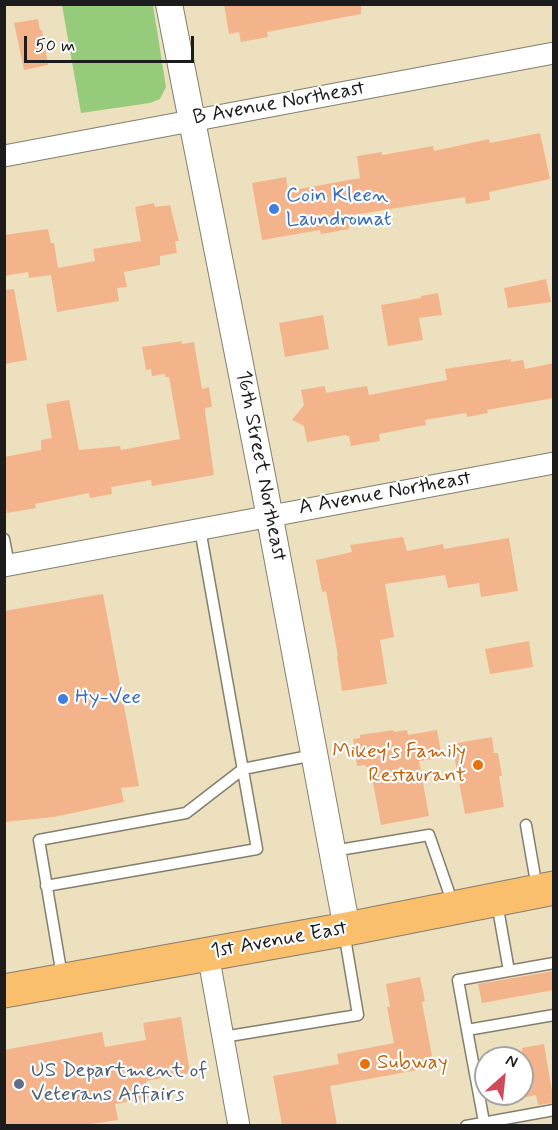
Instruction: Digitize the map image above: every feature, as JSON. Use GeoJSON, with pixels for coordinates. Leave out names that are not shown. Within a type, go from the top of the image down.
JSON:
{"type":"FeatureCollection","features":[{"type":"Feature","properties":{"kind":"main road","name":"1st Avenue East"},"geometry":{"type":"LineString","coordinates":[[4,991],[345,929],[545,889]]}},
{"type":"Feature","properties":{"kind":"street","name":"16th Street Northeast"},"geometry":{"type":"LineString","coordinates":[[169,4],[270,516],[333,851],[345,929]]}},
{"type":"Feature","properties":{"kind":"street","name":"B Avenue Northeast"},"geometry":{"type":"LineString","coordinates":[[4,156],[554,53]]}},
{"type":"Feature","properties":{"kind":"street","name":"A Avenue Northeast"},"geometry":{"type":"LineString","coordinates":[[7,566],[554,463]]}},
{"type":"Feature","properties":{"kind":"street"},"geometry":{"type":"LineString","coordinates":[[208,954],[239,1125]]}},
{"type":"Feature","properties":{"kind":"lane"},"geometry":{"type":"LineString","coordinates":[[46,886],[257,849],[200,529]]}},
{"type":"Feature","properties":{"kind":"lane"},"geometry":{"type":"LineString","coordinates":[[4,539],[7,566]]}},
{"type":"Feature","properties":{"kind":"lane"},"geometry":{"type":"LineString","coordinates":[[62,980],[39,840],[186,813],[243,769],[315,755]]}},
{"type":"Feature","properties":{"kind":"lane"},"geometry":{"type":"LineString","coordinates":[[526,825],[545,889]]}},
{"type":"Feature","properties":{"kind":"lane"},"geometry":{"type":"LineString","coordinates":[[333,851],[429,835],[454,908]]}},
{"type":"Feature","properties":{"kind":"lane"},"geometry":{"type":"LineString","coordinates":[[496,899],[509,971]]}},
{"type":"Feature","properties":{"kind":"lane"},"geometry":{"type":"LineString","coordinates":[[223,1037],[358,1015],[345,929]]}},
{"type":"Feature","properties":{"kind":"lane"},"geometry":{"type":"LineString","coordinates":[[484,1122],[458,980],[554,963]]}},
{"type":"Feature","properties":{"kind":"lane"},"geometry":{"type":"LineString","coordinates":[[467,1030],[554,1015]]}},
{"type":"Feature","properties":{"kind":"lane"},"geometry":{"type":"LineString","coordinates":[[466,1125],[554,1110]]}},
{"type":"Feature","properties":{"kind":"green space"},"geometry":{"type":"Polygon","coordinates":[[[62,5],[153,5],[166,87],[160,99],[150,103],[81,113],[62,5]]]}},
{"type":"Feature","properties":{"kind":"building"},"geometry":{"type":"Polygon","coordinates":[[[224,4],[361,4],[361,14],[267,32],[268,37],[241,42],[239,32],[229,34],[224,4]]]}},
{"type":"Feature","properties":{"kind":"building"},"geometry":{"type":"Polygon","coordinates":[[[38,19],[48,65],[24,70],[14,23],[38,19]]]}},
{"type":"Feature","properties":{"kind":"building"},"geometry":{"type":"Polygon","coordinates":[[[540,133],[550,179],[489,192],[490,200],[466,204],[465,197],[347,216],[349,229],[321,234],[320,230],[262,240],[252,183],[286,177],[288,191],[360,178],[357,156],[382,152],[382,155],[433,146],[434,151],[489,139],[490,143],[540,133]]]}},
{"type":"Feature","properties":{"kind":"building"},"geometry":{"type":"Polygon","coordinates":[[[154,203],[155,207],[170,205],[179,241],[175,241],[177,253],[160,256],[160,265],[124,272],[127,287],[117,288],[119,301],[57,312],[51,275],[29,278],[28,272],[4,276],[4,235],[48,229],[51,243],[54,243],[58,268],[95,261],[93,249],[141,241],[135,207],[154,203]]]}},
{"type":"Feature","properties":{"kind":"building"},"geometry":{"type":"Polygon","coordinates":[[[546,279],[551,302],[508,308],[504,288],[546,279]]]}},
{"type":"Feature","properties":{"kind":"building"},"geometry":{"type":"Polygon","coordinates":[[[14,289],[27,360],[4,364],[4,290],[14,289]]]}},
{"type":"Feature","properties":{"kind":"building"},"geometry":{"type":"Polygon","coordinates":[[[438,293],[442,315],[419,318],[423,340],[388,346],[381,305],[438,293]]]}},
{"type":"Feature","properties":{"kind":"building"},"geometry":{"type":"Polygon","coordinates":[[[323,315],[329,349],[285,357],[279,323],[323,315]]]}},
{"type":"Feature","properties":{"kind":"building"},"geometry":{"type":"Polygon","coordinates":[[[182,341],[182,344],[194,342],[202,389],[209,387],[212,407],[205,408],[205,411],[214,475],[152,486],[151,480],[111,487],[112,494],[90,498],[89,493],[35,504],[36,508],[7,513],[4,501],[4,457],[41,450],[41,440],[52,438],[46,404],[69,400],[79,450],[120,446],[121,450],[180,439],[169,377],[165,377],[165,374],[152,376],[151,369],[146,370],[142,347],[182,341]]]}},
{"type":"Feature","properties":{"kind":"building"},"geometry":{"type":"Polygon","coordinates":[[[511,359],[511,362],[523,360],[525,369],[554,363],[554,398],[487,410],[488,413],[467,417],[466,413],[425,420],[426,425],[379,434],[380,441],[351,446],[349,436],[346,435],[307,442],[304,426],[292,420],[304,405],[301,390],[325,386],[326,393],[367,386],[369,395],[447,380],[445,369],[511,359]]]}},
{"type":"Feature","properties":{"kind":"building"},"geometry":{"type":"Polygon","coordinates":[[[403,537],[407,551],[443,544],[444,549],[509,538],[518,591],[481,597],[479,583],[448,588],[445,575],[385,584],[394,637],[380,640],[387,684],[342,691],[326,591],[322,592],[316,560],[352,552],[350,545],[403,537]]]}},
{"type":"Feature","properties":{"kind":"building","name":"Hy-Vee"},"geometry":{"type":"Polygon","coordinates":[[[103,594],[139,786],[121,788],[124,802],[54,817],[4,822],[4,611],[103,594]]]}},
{"type":"Feature","properties":{"kind":"building"},"geometry":{"type":"Polygon","coordinates":[[[529,641],[533,667],[490,674],[485,649],[529,641]]]}},
{"type":"Feature","properties":{"kind":"building"},"geometry":{"type":"Polygon","coordinates":[[[394,730],[394,732],[407,730],[408,735],[437,730],[442,758],[419,761],[429,816],[381,825],[370,767],[357,766],[353,739],[360,738],[360,735],[394,730]]]}},
{"type":"Feature","properties":{"kind":"building","name":"Mikey's Family Restaurant"},"geometry":{"type":"Polygon","coordinates":[[[492,737],[494,753],[498,753],[502,776],[499,776],[504,807],[465,814],[452,744],[492,737]]]}},
{"type":"Feature","properties":{"kind":"building"},"geometry":{"type":"Polygon","coordinates":[[[554,971],[554,990],[482,1003],[478,984],[554,971]]]}},
{"type":"Feature","properties":{"kind":"building"},"geometry":{"type":"Polygon","coordinates":[[[420,977],[425,1001],[422,1002],[434,1067],[330,1086],[337,1125],[282,1125],[273,1076],[339,1064],[337,1054],[394,1043],[387,1007],[390,1007],[386,984],[420,977]]]}},
{"type":"Feature","properties":{"kind":"building"},"geometry":{"type":"Polygon","coordinates":[[[181,1017],[190,1073],[146,1081],[149,1098],[115,1104],[118,1120],[85,1125],[4,1125],[4,1050],[102,1032],[105,1047],[146,1040],[143,1023],[181,1017]]]}},
{"type":"Feature","properties":{"kind":"building"},"geometry":{"type":"Polygon","coordinates":[[[544,1044],[554,1103],[538,1105],[536,1095],[534,1095],[533,1046],[544,1044]]]}},
{"type":"Feature","properties":{"kind":"place","name":"Coin Kleen Laundromat"},"geometry":{"type":"Point","coordinates":[274,209]}},
{"type":"Feature","properties":{"kind":"place","name":"Hy-Vee"},"geometry":{"type":"Point","coordinates":[63,699]}},
{"type":"Feature","properties":{"kind":"place","name":"Mikey's Family Restaurant"},"geometry":{"type":"Point","coordinates":[478,765]}},
{"type":"Feature","properties":{"kind":"place","name":"Subway"},"geometry":{"type":"Point","coordinates":[365,1064]}},
{"type":"Feature","properties":{"kind":"place","name":"US Department of Veterans Affairs"},"geometry":{"type":"Point","coordinates":[19,1084]}}]}
